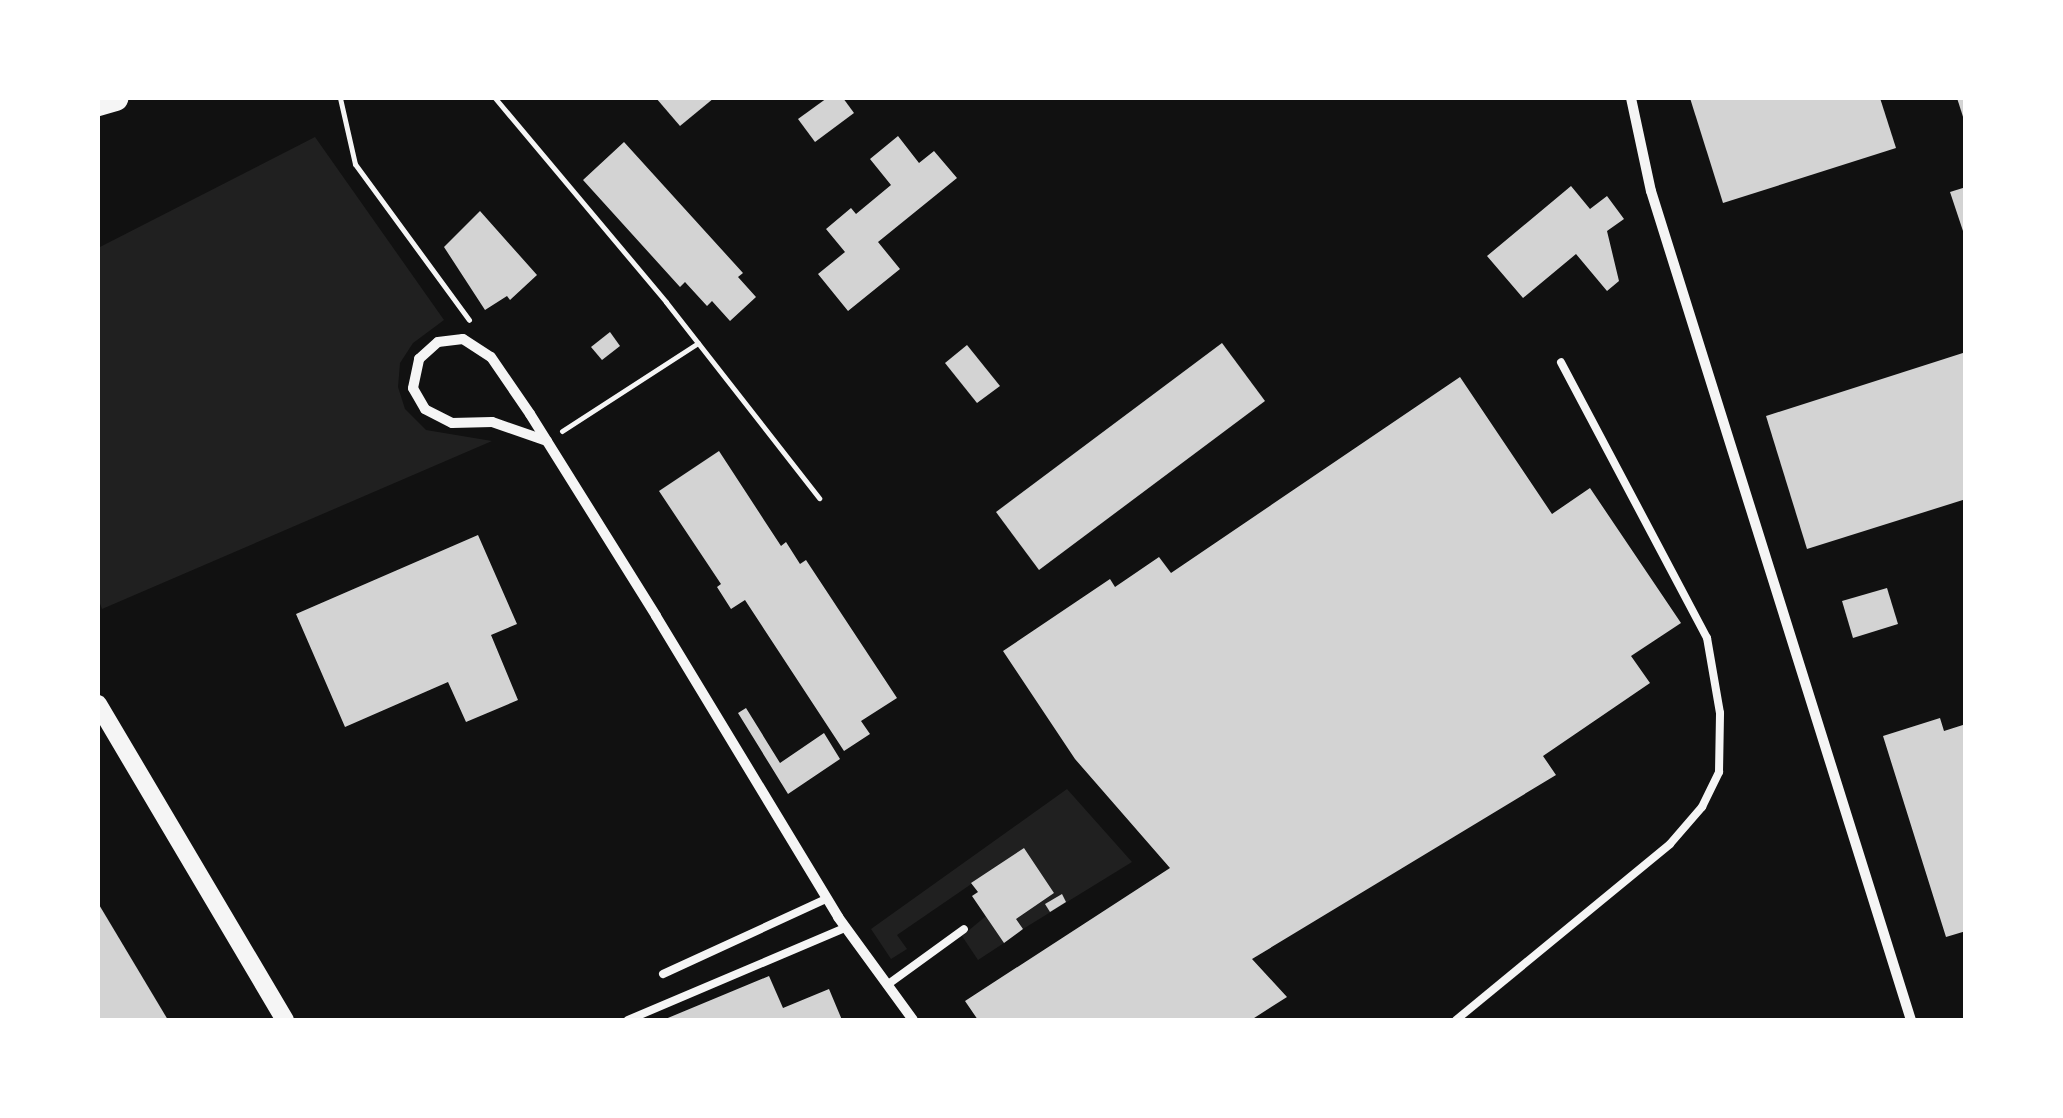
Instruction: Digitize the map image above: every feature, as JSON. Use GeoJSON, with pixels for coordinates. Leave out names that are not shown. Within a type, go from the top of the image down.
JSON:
{"type":"FeatureCollection","features":[{"type":"Feature","properties":{"kind":"main road"},"geometry":{"type":"LineString","coordinates":[[98,104],[115,98]]}},
{"type":"Feature","properties":{"kind":"street"},"geometry":{"type":"LineString","coordinates":[[1631,98],[1651,191],[1910,1020]]}},
{"type":"Feature","properties":{"kind":"street"},"geometry":{"type":"LineString","coordinates":[[547,441],[492,422],[452,423],[425,409],[413,388],[420,359],[438,342],[463,339],[491,357],[547,441],[826,898],[913,1020]]}},
{"type":"Feature","properties":{"kind":"street"},"geometry":{"type":"LineString","coordinates":[[98,704],[285,1020]]}},
{"type":"Feature","properties":{"kind":"lane"},"geometry":{"type":"LineString","coordinates":[[1456,1020],[1670,844],[1702,808],[1719,772],[1720,712],[1707,638],[1561,362]]}},
{"type":"Feature","properties":{"kind":"lane"},"geometry":{"type":"LineString","coordinates":[[663,974],[826,898]]}},
{"type":"Feature","properties":{"kind":"lane"},"geometry":{"type":"LineString","coordinates":[[628,1020],[846,928]]}},
{"type":"Feature","properties":{"kind":"lane"},"geometry":{"type":"LineString","coordinates":[[888,986],[964,930]]}},
{"type":"Feature","properties":{"kind":"path"},"geometry":{"type":"LineString","coordinates":[[340,98],[356,164],[481,336],[491,357]]}},
{"type":"Feature","properties":{"kind":"path"},"geometry":{"type":"LineString","coordinates":[[495,98],[698,343],[819,498]]}},
{"type":"Feature","properties":{"kind":"path"},"geometry":{"type":"LineString","coordinates":[[547,441],[698,343]]}},
{"type":"Feature","properties":{"kind":"shaded area"},"geometry":{"type":"Polygon","coordinates":[[[315,137],[444,320],[413,343],[400,363],[398,387],[405,409],[426,430],[492,441],[102,609],[98,598],[98,248],[315,137]]]}},
{"type":"Feature","properties":{"kind":"shaded area"},"geometry":{"type":"Polygon","coordinates":[[[1067,789],[1132,862],[1023,929],[1016,919],[1054,893],[1024,848],[897,935],[907,949],[891,959],[871,929],[1067,789]]]}},
{"type":"Feature","properties":{"kind":"shaded area"},"geometry":{"type":"Polygon","coordinates":[[[986,916],[1004,943],[978,960],[962,936],[986,916]]]}},
{"type":"Feature","properties":{"kind":"building"},"geometry":{"type":"Polygon","coordinates":[[[656,98],[714,98],[680,126],[656,98]]]}},
{"type":"Feature","properties":{"kind":"building"},"geometry":{"type":"Polygon","coordinates":[[[827,98],[843,98],[854,113],[815,142],[798,119],[827,98]]]}},
{"type":"Feature","properties":{"kind":"building"},"geometry":{"type":"Polygon","coordinates":[[[1690,98],[1880,98],[1896,148],[1723,203],[1690,98]]]}},
{"type":"Feature","properties":{"kind":"building"},"geometry":{"type":"Polygon","coordinates":[[[1957,98],[1966,98],[1966,123],[1965,123],[1957,98]]]}},
{"type":"Feature","properties":{"kind":"building"},"geometry":{"type":"Polygon","coordinates":[[[898,136],[919,163],[934,151],[957,178],[878,242],[900,269],[848,311],[818,274],[845,252],[826,229],[851,208],[856,214],[891,185],[870,159],[898,136]]]}},
{"type":"Feature","properties":{"kind":"building"},"geometry":{"type":"Polygon","coordinates":[[[624,142],[743,273],[738,277],[756,297],[730,321],[712,301],[707,306],[685,282],[680,287],[583,180],[624,142]]]}},
{"type":"Feature","properties":{"kind":"building"},"geometry":{"type":"Polygon","coordinates":[[[1571,186],[1590,209],[1607,196],[1624,219],[1607,231],[1619,281],[1607,291],[1576,254],[1523,298],[1487,256],[1571,186]]]}},
{"type":"Feature","properties":{"kind":"building"},"geometry":{"type":"Polygon","coordinates":[[[1966,187],[1966,237],[1965,237],[1950,192],[1966,187]]]}},
{"type":"Feature","properties":{"kind":"building"},"geometry":{"type":"Polygon","coordinates":[[[480,211],[537,275],[510,300],[507,296],[485,310],[444,247],[480,211]]]}},
{"type":"Feature","properties":{"kind":"building"},"geometry":{"type":"Polygon","coordinates":[[[610,332],[620,346],[602,360],[591,347],[610,332]]]}},
{"type":"Feature","properties":{"kind":"building"},"geometry":{"type":"Polygon","coordinates":[[[1222,343],[1265,401],[1039,570],[996,512],[1222,343]]]}},
{"type":"Feature","properties":{"kind":"building"},"geometry":{"type":"Polygon","coordinates":[[[967,345],[1000,386],[977,403],[945,363],[967,345]]]}},
{"type":"Feature","properties":{"kind":"building"},"geometry":{"type":"Polygon","coordinates":[[[1966,352],[1966,499],[1807,549],[1766,416],[1966,352]]]}},
{"type":"Feature","properties":{"kind":"building"},"geometry":{"type":"Polygon","coordinates":[[[1460,377],[1552,514],[1590,488],[1681,623],[1631,656],[1650,683],[1543,756],[1556,775],[1252,959],[1287,997],[1251,1020],[978,1020],[965,1001],[1170,868],[1075,759],[1003,651],[1110,579],[1115,587],[1159,557],[1171,573],[1460,377]]]}},
{"type":"Feature","properties":{"kind":"building"},"geometry":{"type":"Polygon","coordinates":[[[719,451],[781,546],[786,542],[800,564],[806,560],[897,698],[861,721],[870,734],[844,751],[745,600],[731,609],[717,587],[721,584],[659,491],[719,451]]]}},
{"type":"Feature","properties":{"kind":"building"},"geometry":{"type":"Polygon","coordinates":[[[478,535],[517,624],[491,635],[518,700],[466,722],[448,682],[345,727],[296,614],[478,535]]]}},
{"type":"Feature","properties":{"kind":"building"},"geometry":{"type":"Polygon","coordinates":[[[1887,588],[1898,624],[1853,638],[1842,601],[1887,588]]]}},
{"type":"Feature","properties":{"kind":"building"},"geometry":{"type":"Polygon","coordinates":[[[746,708],[780,763],[824,733],[840,759],[788,794],[738,713],[746,708]]]}},
{"type":"Feature","properties":{"kind":"building"},"geometry":{"type":"Polygon","coordinates":[[[1940,718],[1944,731],[1966,724],[1966,931],[1946,937],[1883,736],[1940,718]]]}},
{"type":"Feature","properties":{"kind":"building"},"geometry":{"type":"Polygon","coordinates":[[[1024,848],[1054,893],[1016,919],[1023,929],[1004,943],[972,896],[978,892],[971,883],[1024,848]]]}},
{"type":"Feature","properties":{"kind":"building"},"geometry":{"type":"Polygon","coordinates":[[[1062,894],[1066,902],[1050,912],[1045,904],[1062,894]]]}},
{"type":"Feature","properties":{"kind":"building"},"geometry":{"type":"Polygon","coordinates":[[[98,903],[168,1020],[98,1020],[98,903]]]}},
{"type":"Feature","properties":{"kind":"building"},"geometry":{"type":"Polygon","coordinates":[[[769,976],[783,1008],[829,989],[842,1020],[663,1020],[769,976]]]}}]}
